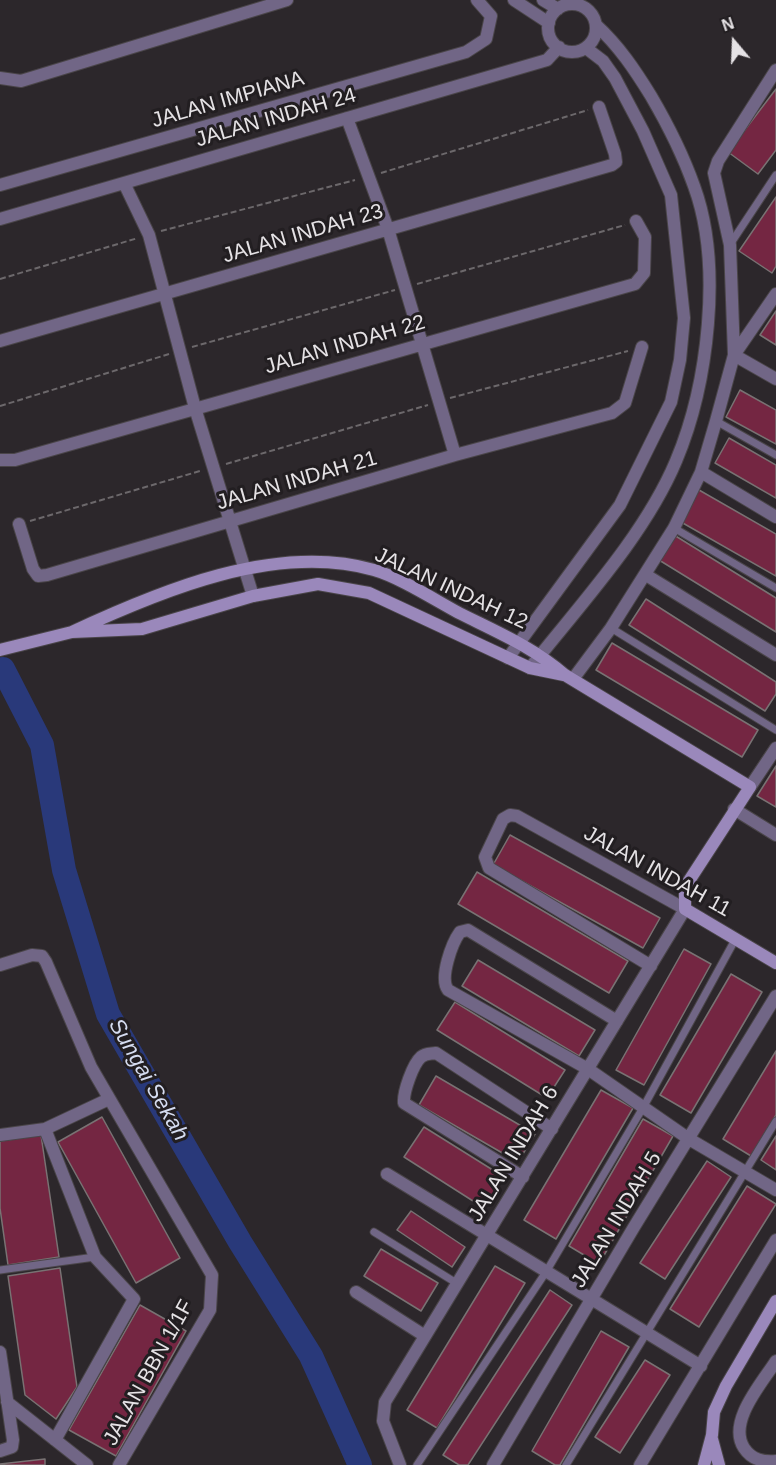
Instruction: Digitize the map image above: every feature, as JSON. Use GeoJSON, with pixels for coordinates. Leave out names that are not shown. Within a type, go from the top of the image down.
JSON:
{"type":"FeatureCollection","features":[{"type":"Feature","properties":{"kind":"street"},"geometry":{"type":"LineString","coordinates":[[0,78],[21,81],[287,0]]}},
{"type":"Feature","properties":{"kind":"street","name":"JALAN IMPIANA"},"geometry":{"type":"LineString","coordinates":[[0,185],[466,52],[486,39],[491,16],[477,0]]}},
{"type":"Feature","properties":{"kind":"street"},"geometry":{"type":"LineString","coordinates":[[514,0],[549,23]]}},
{"type":"Feature","properties":{"kind":"street"},"geometry":{"type":"LineString","coordinates":[[543,0],[558,9]]}},
{"type":"Feature","properties":{"kind":"street"},"geometry":{"type":"LineString","coordinates":[[530,669],[635,534],[676,462],[700,389],[707,337],[707,261],[704,228],[695,188],[667,123],[616,43],[596,25],[590,12],[578,5],[565,6],[558,9],[549,23],[551,38],[559,47],[574,52],[586,48],[594,38],[596,25]]}},
{"type":"Feature","properties":{"kind":"street","name":"JALAN INDAH 24"},"geometry":{"type":"LineString","coordinates":[[0,219],[547,60],[559,47]]}},
{"type":"Feature","properties":{"kind":"street"},"geometry":{"type":"LineString","coordinates":[[508,658],[620,505],[671,402],[680,360],[684,318],[671,195],[643,131],[615,78],[603,61],[586,48]]}},
{"type":"Feature","properties":{"kind":"street"},"geometry":{"type":"LineString","coordinates":[[569,677],[611,628],[646,575],[674,528],[701,472],[734,356],[729,245],[714,173],[718,161],[776,70]]}},
{"type":"Feature","properties":{"kind":"street","name":"JALAN INDAH 23"},"geometry":{"type":"LineString","coordinates":[[0,341],[612,165],[616,162],[599,107]]}},
{"type":"Feature","properties":{"kind":"street"},"geometry":{"type":"LineString","coordinates":[[346,118],[388,229],[455,456]]}},
{"type":"Feature","properties":{"kind":"street"},"geometry":{"type":"LineString","coordinates":[[124,183],[149,235],[212,468],[246,568],[253,596]]}},
{"type":"Feature","properties":{"kind":"street","name":"JALAN INDAH 22"},"geometry":{"type":"LineString","coordinates":[[0,460],[15,460],[635,284],[644,273],[645,237],[636,221]]}},
{"type":"Feature","properties":{"kind":"street"},"geometry":{"type":"LineString","coordinates":[[734,356],[776,294]]}},
{"type":"Feature","properties":{"kind":"street","name":"JALAN INDAH 21"},"geometry":{"type":"LineString","coordinates":[[19,524],[33,569],[38,576],[47,575],[620,409],[625,404],[642,347]]}},
{"type":"Feature","properties":{"kind":"street"},"geometry":{"type":"LineString","coordinates":[[734,356],[775,377]]}},
{"type":"Feature","properties":{"kind":"street"},"geometry":{"type":"LineString","coordinates":[[701,472],[776,517]]}},
{"type":"Feature","properties":{"kind":"street","name":"JALAN INDAH 12"},"geometry":{"type":"LineString","coordinates":[[0,650],[72,632],[135,603],[246,568],[314,560],[375,570],[541,654],[569,677],[750,787]]}},
{"type":"Feature","properties":{"kind":"street"},"geometry":{"type":"LineString","coordinates":[[646,575],[776,655]]}},
{"type":"Feature","properties":{"kind":"street","name":"JALAN INDAH 12"},"geometry":{"type":"LineString","coordinates":[[72,632],[142,629],[253,596],[318,584],[369,593],[530,669],[569,677]]}},
{"type":"Feature","properties":{"kind":"street"},"geometry":{"type":"LineString","coordinates":[[685,909],[686,887],[734,809],[776,748]]}},
{"type":"Feature","properties":{"kind":"street"},"geometry":{"type":"LineString","coordinates":[[734,809],[776,835]]}},
{"type":"Feature","properties":{"kind":"street","name":"JALAN INDAH 11"},"geometry":{"type":"LineString","coordinates":[[651,966],[489,868],[485,857],[503,819],[510,815],[517,816],[685,909],[776,963]]}},
{"type":"Feature","properties":{"kind":"street","name":"JALAN INDAH 6"},"geometry":{"type":"LineString","coordinates":[[400,1465],[383,1421],[385,1402],[685,909]]}},
{"type":"Feature","properties":{"kind":"street"},"geometry":{"type":"LineString","coordinates":[[617,1021],[468,930],[460,932],[455,939],[444,981],[448,990],[588,1070],[644,1106],[689,1139],[776,1190]]}},
{"type":"Feature","properties":{"kind":"street","name":"JALAN BBN 1/1F"},"geometry":{"type":"LineString","coordinates":[[0,965],[32,955],[42,956],[91,1067],[212,1275],[210,1310],[119,1465]]}},
{"type":"Feature","properties":{"kind":"street","name":"JALAN INDAH 5"},"geometry":{"type":"LineString","coordinates":[[493,1465],[776,996]]}},
{"type":"Feature","properties":{"kind":"street"},"geometry":{"type":"LineString","coordinates":[[523,1177],[404,1103],[404,1096],[419,1059],[426,1054],[436,1053],[552,1129]]}},
{"type":"Feature","properties":{"kind":"street"},"geometry":{"type":"LineString","coordinates":[[0,1135],[45,1129],[109,1099]]}},
{"type":"Feature","properties":{"kind":"street"},"geometry":{"type":"LineString","coordinates":[[45,1129],[95,1257],[135,1299],[55,1440]]}},
{"type":"Feature","properties":{"kind":"street"},"geometry":{"type":"LineString","coordinates":[[387,1174],[700,1366]]}},
{"type":"Feature","properties":{"kind":"street"},"geometry":{"type":"LineString","coordinates":[[640,1465],[776,1240]]}},
{"type":"Feature","properties":{"kind":"street"},"geometry":{"type":"LineString","coordinates":[[356,1292],[425,1336]]}},
{"type":"Feature","properties":{"kind":"street"},"geometry":{"type":"LineString","coordinates":[[705,1465],[712,1435],[714,1412],[726,1386],[776,1301]]}},
{"type":"Feature","properties":{"kind":"street"},"geometry":{"type":"LineString","coordinates":[[0,1352],[13,1440],[12,1447],[0,1451]]}},
{"type":"Feature","properties":{"kind":"street"},"geometry":{"type":"LineString","coordinates":[[776,1361],[744,1413],[740,1428],[740,1441],[749,1455],[763,1462],[776,1461]]}},
{"type":"Feature","properties":{"kind":"street"},"geometry":{"type":"LineString","coordinates":[[7,1402],[87,1465]]}},
{"type":"Feature","properties":{"kind":"street"},"geometry":{"type":"LineString","coordinates":[[712,1435],[719,1465]]}},
{"type":"Feature","properties":{"kind":"lane"},"geometry":{"type":"LineString","coordinates":[[729,245],[776,175]]}},
{"type":"Feature","properties":{"kind":"lane"},"geometry":{"type":"LineString","coordinates":[[716,421],[776,455]]}},
{"type":"Feature","properties":{"kind":"lane"},"geometry":{"type":"LineString","coordinates":[[674,528],[776,588]]}},
{"type":"Feature","properties":{"kind":"lane"},"geometry":{"type":"LineString","coordinates":[[611,628],[776,730]]}},
{"type":"Feature","properties":{"kind":"lane"},"geometry":{"type":"LineString","coordinates":[[417,1465],[546,1272],[644,1106],[736,938]]}},
{"type":"Feature","properties":{"kind":"lane"},"geometry":{"type":"LineString","coordinates":[[566,1465],[776,1121]]}},
{"type":"Feature","properties":{"kind":"lane"},"geometry":{"type":"LineString","coordinates":[[374,1232],[458,1284]]}},
{"type":"Feature","properties":{"kind":"lane"},"geometry":{"type":"LineString","coordinates":[[0,1270],[95,1257]]}},
{"type":"Feature","properties":{"kind":"path"},"geometry":{"type":"LineString","coordinates":[[0,279],[149,235],[369,176],[599,107]]}},
{"type":"Feature","properties":{"kind":"path"},"geometry":{"type":"LineString","coordinates":[[0,406],[179,351],[636,221]]}},
{"type":"Feature","properties":{"kind":"path"},"geometry":{"type":"LineString","coordinates":[[19,524],[440,401],[642,347]]}},
{"type":"Feature","properties":{"kind":"water"},"geometry":{"type":"Polygon","coordinates":[[[348,1420],[367,1465],[347,1465],[330,1425],[348,1420]]]}},
{"type":"Feature","properties":{"kind":"building"},"geometry":{"type":"Polygon","coordinates":[[[776,89],[776,150],[758,174],[728,152],[776,89]]]}},
{"type":"Feature","properties":{"kind":"building"},"geometry":{"type":"Polygon","coordinates":[[[776,197],[776,266],[772,273],[739,251],[776,197]]]}},
{"type":"Feature","properties":{"kind":"building"},"geometry":{"type":"Polygon","coordinates":[[[776,311],[776,345],[760,335],[776,311]]]}},
{"type":"Feature","properties":{"kind":"building"},"geometry":{"type":"Polygon","coordinates":[[[740,390],[776,410],[776,444],[726,417],[740,390]]]}},
{"type":"Feature","properties":{"kind":"building"},"geometry":{"type":"Polygon","coordinates":[[[729,438],[776,465],[776,498],[715,463],[729,438]]]}},
{"type":"Feature","properties":{"kind":"building"},"geometry":{"type":"Polygon","coordinates":[[[699,490],[776,534],[776,576],[681,522],[699,490]]]}},
{"type":"Feature","properties":{"kind":"building"},"geometry":{"type":"Polygon","coordinates":[[[674,535],[776,598],[776,632],[659,560],[674,535]]]}},
{"type":"Feature","properties":{"kind":"building"},"geometry":{"type":"Polygon","coordinates":[[[646,599],[776,682],[776,694],[765,711],[629,625],[646,599]]]}},
{"type":"Feature","properties":{"kind":"building"},"geometry":{"type":"Polygon","coordinates":[[[612,643],[758,730],[742,757],[596,670],[612,643]]]}},
{"type":"Feature","properties":{"kind":"building"},"geometry":{"type":"Polygon","coordinates":[[[776,766],[776,807],[757,796],[776,766]]]}},
{"type":"Feature","properties":{"kind":"building"},"geometry":{"type":"Polygon","coordinates":[[[510,835],[660,918],[643,948],[493,865],[510,835]]]}},
{"type":"Feature","properties":{"kind":"building"},"geometry":{"type":"Polygon","coordinates":[[[477,872],[628,961],[609,993],[458,904],[477,872]]]}},
{"type":"Feature","properties":{"kind":"building"},"geometry":{"type":"Polygon","coordinates":[[[684,949],[711,964],[644,1085],[616,1070],[684,949]]]}},
{"type":"Feature","properties":{"kind":"building"},"geometry":{"type":"Polygon","coordinates":[[[478,960],[595,1030],[579,1056],[462,986],[478,960]]]}},
{"type":"Feature","properties":{"kind":"building"},"geometry":{"type":"Polygon","coordinates":[[[731,974],[762,992],[691,1113],[660,1095],[731,974]]]}},
{"type":"Feature","properties":{"kind":"building"},"geometry":{"type":"Polygon","coordinates":[[[455,1002],[565,1070],[547,1098],[437,1030],[455,1002]]]}},
{"type":"Feature","properties":{"kind":"building"},"geometry":{"type":"Polygon","coordinates":[[[776,1051],[776,1115],[751,1156],[723,1139],[776,1051]]]}},
{"type":"Feature","properties":{"kind":"building"},"geometry":{"type":"Polygon","coordinates":[[[436,1076],[535,1134],[518,1162],[419,1105],[436,1076]]]}},
{"type":"Feature","properties":{"kind":"building"},"geometry":{"type":"Polygon","coordinates":[[[601,1090],[633,1108],[556,1239],[524,1220],[601,1090]]]}},
{"type":"Feature","properties":{"kind":"building"},"geometry":{"type":"Polygon","coordinates":[[[102,1117],[180,1258],[136,1283],[58,1142],[102,1117]]]}},
{"type":"Feature","properties":{"kind":"building"},"geometry":{"type":"Polygon","coordinates":[[[643,1119],[673,1136],[599,1264],[569,1246],[643,1119]]]}},
{"type":"Feature","properties":{"kind":"building"},"geometry":{"type":"Polygon","coordinates":[[[424,1127],[504,1177],[484,1208],[404,1157],[424,1127]]]}},
{"type":"Feature","properties":{"kind":"building"},"geometry":{"type":"Polygon","coordinates":[[[41,1135],[59,1257],[8,1265],[0,1208],[0,1141],[41,1135]]]}},
{"type":"Feature","properties":{"kind":"building"},"geometry":{"type":"Polygon","coordinates":[[[776,1136],[776,1170],[761,1160],[776,1136]]]}},
{"type":"Feature","properties":{"kind":"building"},"geometry":{"type":"Polygon","coordinates":[[[707,1161],[731,1177],[665,1279],[640,1263],[707,1161]]]}},
{"type":"Feature","properties":{"kind":"building"},"geometry":{"type":"Polygon","coordinates":[[[747,1186],[776,1204],[699,1327],[670,1309],[747,1186]]]}},
{"type":"Feature","properties":{"kind":"building"},"geometry":{"type":"Polygon","coordinates":[[[411,1211],[465,1247],[452,1267],[397,1230],[411,1211]]]}},
{"type":"Feature","properties":{"kind":"building"},"geometry":{"type":"Polygon","coordinates":[[[381,1249],[438,1283],[421,1311],[364,1276],[381,1249]]]}},
{"type":"Feature","properties":{"kind":"building"},"geometry":{"type":"Polygon","coordinates":[[[495,1266],[525,1283],[437,1428],[407,1410],[495,1266]]]}},
{"type":"Feature","properties":{"kind":"building"},"geometry":{"type":"Polygon","coordinates":[[[60,1268],[77,1387],[56,1419],[25,1395],[8,1276],[60,1268]]]}},
{"type":"Feature","properties":{"kind":"building"},"geometry":{"type":"Polygon","coordinates":[[[550,1290],[572,1305],[468,1465],[459,1465],[443,1455],[550,1290]]]}},
{"type":"Feature","properties":{"kind":"building"},"geometry":{"type":"Polygon","coordinates":[[[140,1305],[186,1331],[116,1456],[69,1430],[140,1305]]]}},
{"type":"Feature","properties":{"kind":"building"},"geometry":{"type":"Polygon","coordinates":[[[601,1331],[629,1347],[560,1465],[555,1465],[532,1451],[601,1331]]]}},
{"type":"Feature","properties":{"kind":"building"},"geometry":{"type":"Polygon","coordinates":[[[645,1360],[670,1375],[620,1453],[595,1437],[645,1360]]]}},
{"type":"Feature","properties":{"kind":"building"},"geometry":{"type":"Polygon","coordinates":[[[45,1459],[45,1465],[0,1465],[0,1464],[45,1459]]]}},
{"type":"Feature","properties":{"kind":"waterway","name":"Sungai Sekah"},"geometry":{"type":"LineString","coordinates":[[3,669],[42,745],[64,870],[108,1014],[240,1242],[311,1356],[360,1465]]}}]}
